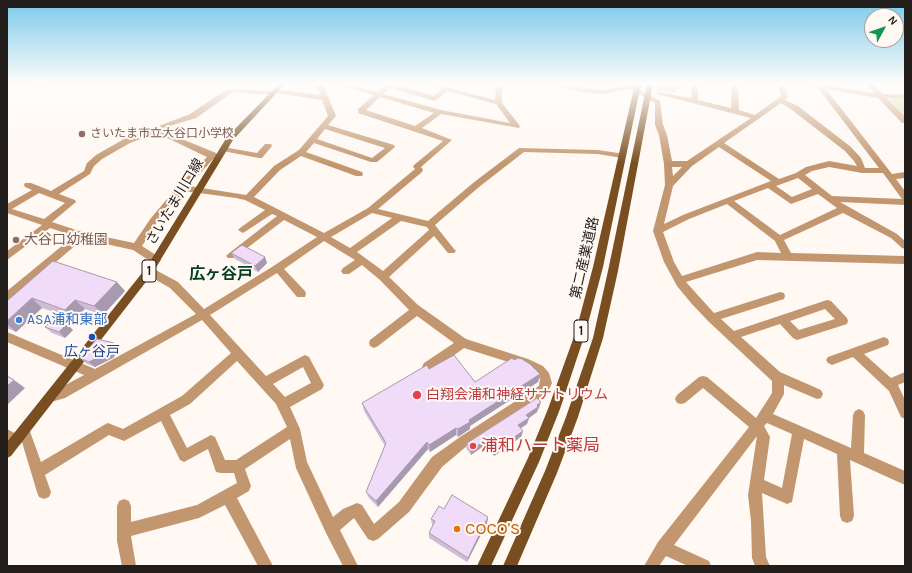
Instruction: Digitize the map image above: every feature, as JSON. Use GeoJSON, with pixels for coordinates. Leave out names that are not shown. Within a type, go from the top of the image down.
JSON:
{"type":"FeatureCollection","features":[{"type":"Feature","properties":{"kind":"main road","name":"さいたま川口線"},"geometry":{"type":"LineString","coordinates":[[7,452],[11,438],[24,430],[76,366],[149,270],[198,190],[215,157],[256,111]]}},
{"type":"Feature","properties":{"kind":"main road","name":"第二産業道路"},"geometry":{"type":"LineString","coordinates":[[484,566],[533,462],[554,409],[581,331],[591,295],[622,156],[628,111]]}},
{"type":"Feature","properties":{"kind":"main road","name":"第二産業道路"},"geometry":{"type":"LineString","coordinates":[[510,566],[551,473],[572,417],[598,338],[613,272],[645,111]]}},
{"type":"Feature","properties":{"kind":"street"},"geometry":{"type":"LineString","coordinates":[[163,126],[193,116],[200,111]]}},
{"type":"Feature","properties":{"kind":"street"},"geometry":{"type":"LineString","coordinates":[[248,198],[278,168],[301,153],[332,116],[330,111]]}},
{"type":"Feature","properties":{"kind":"street"},"geometry":{"type":"LineString","coordinates":[[51,397],[61,394],[204,314],[278,268],[324,237],[371,210],[419,170],[418,167],[448,140],[360,111]]}},
{"type":"Feature","properties":{"kind":"street"},"geometry":{"type":"LineString","coordinates":[[436,111],[516,126],[504,111]]}},
{"type":"Feature","properties":{"kind":"street"},"geometry":{"type":"LineString","coordinates":[[658,111],[659,125],[663,135],[668,164],[669,185],[658,232],[669,262],[695,300],[712,318],[776,376],[817,394]]}},
{"type":"Feature","properties":{"kind":"street"},"geometry":{"type":"LineString","coordinates":[[735,111],[756,118]]}},
{"type":"Feature","properties":{"kind":"street"},"geometry":{"type":"LineString","coordinates":[[669,185],[689,164],[766,111]]}},
{"type":"Feature","properties":{"kind":"street"},"geometry":{"type":"LineString","coordinates":[[799,111],[848,149],[858,160],[862,170]]}},
{"type":"Feature","properties":{"kind":"street"},"geometry":{"type":"LineString","coordinates":[[840,111],[905,197]]}},
{"type":"Feature","properties":{"kind":"street"},"geometry":{"type":"LineString","coordinates":[[895,111],[905,121]]}},
{"type":"Feature","properties":{"kind":"street"},"geometry":{"type":"LineString","coordinates":[[416,129],[440,112]]}},
{"type":"Feature","properties":{"kind":"street"},"geometry":{"type":"LineString","coordinates":[[313,140],[371,160],[374,160],[391,147],[324,126]]}},
{"type":"Feature","properties":{"kind":"street"},"geometry":{"type":"LineString","coordinates":[[52,194],[87,172],[90,165],[99,157],[127,141],[160,132],[215,157],[181,188],[154,220],[136,248]]}},
{"type":"Feature","properties":{"kind":"street"},"geometry":{"type":"LineString","coordinates":[[718,143],[774,183],[791,201],[820,190]]}},
{"type":"Feature","properties":{"kind":"street"},"geometry":{"type":"LineString","coordinates":[[223,149],[259,156],[268,146]]}},
{"type":"Feature","properties":{"kind":"street"},"geometry":{"type":"LineString","coordinates":[[383,277],[476,184],[522,150],[598,152],[622,156]]}},
{"type":"Feature","properties":{"kind":"street"},"geometry":{"type":"LineString","coordinates":[[301,153],[359,174]]}},
{"type":"Feature","properties":{"kind":"street"},"geometry":{"type":"LineString","coordinates":[[668,164],[689,164]]}},
{"type":"Feature","properties":{"kind":"street"},"geometry":{"type":"LineString","coordinates":[[658,232],[686,217],[774,183],[799,175],[809,169],[829,164],[888,174],[905,175]]}},
{"type":"Feature","properties":{"kind":"street"},"geometry":{"type":"LineString","coordinates":[[799,175],[843,209],[894,236],[905,246]]}},
{"type":"Feature","properties":{"kind":"street"},"geometry":{"type":"LineString","coordinates":[[7,256],[72,202],[28,185]]}},
{"type":"Feature","properties":{"kind":"street"},"geometry":{"type":"LineString","coordinates":[[181,188],[248,198],[324,237],[362,260],[383,277],[417,310],[463,343],[524,362],[539,370],[545,377],[546,383],[543,390],[464,440],[437,462],[404,507],[373,534],[357,510],[348,514],[331,528]]}},
{"type":"Feature","properties":{"kind":"street"},"geometry":{"type":"LineString","coordinates":[[7,209],[39,189]]}},
{"type":"Feature","properties":{"kind":"street"},"geometry":{"type":"LineString","coordinates":[[831,199],[905,202]]}},
{"type":"Feature","properties":{"kind":"street"},"geometry":{"type":"LineString","coordinates":[[728,201],[779,239],[788,258]]}},
{"type":"Feature","properties":{"kind":"street"},"geometry":{"type":"LineString","coordinates":[[7,209],[80,235],[136,248],[156,260]]}},
{"type":"Feature","properties":{"kind":"street"},"geometry":{"type":"LineString","coordinates":[[779,239],[843,209]]}},
{"type":"Feature","properties":{"kind":"street"},"geometry":{"type":"LineString","coordinates":[[243,230],[271,210]]}},
{"type":"Feature","properties":{"kind":"street"},"geometry":{"type":"LineString","coordinates":[[371,210],[432,227],[452,251]]}},
{"type":"Feature","properties":{"kind":"street"},"geometry":{"type":"LineString","coordinates":[[231,256],[282,216]]}},
{"type":"Feature","properties":{"kind":"street"},"geometry":{"type":"LineString","coordinates":[[351,252],[400,217]]}},
{"type":"Feature","properties":{"kind":"street"},"geometry":{"type":"LineString","coordinates":[[7,298],[80,235]]}},
{"type":"Feature","properties":{"kind":"street"},"geometry":{"type":"LineString","coordinates":[[680,280],[757,256],[905,260]]}},
{"type":"Feature","properties":{"kind":"street"},"geometry":{"type":"LineString","coordinates":[[346,271],[362,260]]}},
{"type":"Feature","properties":{"kind":"street"},"geometry":{"type":"LineString","coordinates":[[278,268],[301,294]]}},
{"type":"Feature","properties":{"kind":"street"},"geometry":{"type":"LineString","coordinates":[[149,270],[174,285],[204,314],[282,406],[294,429],[301,463],[331,528],[351,566]]}},
{"type":"Feature","properties":{"kind":"street"},"geometry":{"type":"LineString","coordinates":[[712,318],[780,296]]}},
{"type":"Feature","properties":{"kind":"street"},"geometry":{"type":"LineString","coordinates":[[732,336],[782,319],[827,304],[843,321],[797,335],[782,319]]}},
{"type":"Feature","properties":{"kind":"street"},"geometry":{"type":"LineString","coordinates":[[374,343],[417,310]]}},
{"type":"Feature","properties":{"kind":"street"},"geometry":{"type":"LineString","coordinates":[[7,336],[96,375]]}},
{"type":"Feature","properties":{"kind":"street"},"geometry":{"type":"LineString","coordinates":[[832,360],[884,342]]}},
{"type":"Feature","properties":{"kind":"street"},"geometry":{"type":"LineString","coordinates":[[428,367],[463,343]]}},
{"type":"Feature","properties":{"kind":"street"},"geometry":{"type":"LineString","coordinates":[[855,352],[893,387],[905,413]]}},
{"type":"Feature","properties":{"kind":"street"},"geometry":{"type":"LineString","coordinates":[[37,472],[108,429],[124,435],[186,400],[237,354]]}},
{"type":"Feature","properties":{"kind":"street"},"geometry":{"type":"LineString","coordinates":[[264,383],[306,360],[318,385],[282,406]]}},
{"type":"Feature","properties":{"kind":"street"},"geometry":{"type":"LineString","coordinates":[[651,566],[663,547],[761,421],[778,394],[778,381],[776,376]]}},
{"type":"Feature","properties":{"kind":"street"},"geometry":{"type":"LineString","coordinates":[[890,384],[905,377]]}},
{"type":"Feature","properties":{"kind":"street"},"geometry":{"type":"LineString","coordinates":[[681,398],[703,381],[761,421],[799,431],[905,478]]}},
{"type":"Feature","properties":{"kind":"street"},"geometry":{"type":"LineString","coordinates":[[163,413],[184,456],[212,441],[221,467],[238,466],[294,429]]}},
{"type":"Feature","properties":{"kind":"street"},"geometry":{"type":"LineString","coordinates":[[857,458],[859,415]]}},
{"type":"Feature","properties":{"kind":"street"},"geometry":{"type":"LineString","coordinates":[[761,421],[764,437],[755,495],[758,521],[759,558],[763,566]]}},
{"type":"Feature","properties":{"kind":"street"},"geometry":{"type":"LineString","coordinates":[[24,430],[44,492]]}},
{"type":"Feature","properties":{"kind":"street"},"geometry":{"type":"LineString","coordinates":[[757,484],[787,497],[799,431]]}},
{"type":"Feature","properties":{"kind":"street"},"geometry":{"type":"LineString","coordinates":[[843,451],[847,516]]}},
{"type":"Feature","properties":{"kind":"street"},"geometry":{"type":"LineString","coordinates":[[124,531],[199,511],[228,496],[244,486],[238,466]]}},
{"type":"Feature","properties":{"kind":"street"},"geometry":{"type":"LineString","coordinates":[[228,496],[266,566]]}},
{"type":"Feature","properties":{"kind":"street"},"geometry":{"type":"LineString","coordinates":[[124,506],[124,541],[129,566]]}},
{"type":"Feature","properties":{"kind":"street"},"geometry":{"type":"LineString","coordinates":[[663,547],[704,566]]}},
{"type":"Feature","properties":{"kind":"green space"},"geometry":{"type":"Polygon","coordinates":[[[899,111],[905,111],[905,117],[899,111]]]}},
{"type":"Feature","properties":{"kind":"building"},"geometry":{"type":"Polygon","coordinates":[[[242,245],[265,257],[255,266],[231,253],[242,245]]]}},
{"type":"Feature","properties":{"kind":"building"},"geometry":{"type":"Polygon","coordinates":[[[53,261],[117,282],[94,306],[75,300],[65,310],[32,298],[7,321],[7,301],[53,261]]]}},
{"type":"Feature","properties":{"kind":"building"},"geometry":{"type":"Polygon","coordinates":[[[53,319],[67,324],[59,332],[45,327],[53,319]]]}},
{"type":"Feature","properties":{"kind":"building"},"geometry":{"type":"Polygon","coordinates":[[[97,339],[114,343],[107,352],[89,362],[80,358],[97,339]]]}},
{"type":"Feature","properties":{"kind":"building"},"geometry":{"type":"Polygon","coordinates":[[[454,355],[475,382],[512,358],[514,360],[518,358],[522,359],[530,364],[540,374],[469,420],[470,422],[458,429],[456,428],[429,445],[427,442],[376,501],[366,492],[386,443],[362,403],[427,365],[429,369],[454,355]]]}},
{"type":"Feature","properties":{"kind":"building"},"geometry":{"type":"Polygon","coordinates":[[[7,376],[14,380],[7,386],[7,376]]]}},
{"type":"Feature","properties":{"kind":"building"},"geometry":{"type":"Polygon","coordinates":[[[537,398],[541,402],[537,405],[538,407],[526,415],[529,418],[518,425],[523,431],[494,451],[486,440],[471,450],[467,443],[537,398]]]}},
{"type":"Feature","properties":{"kind":"building"},"geometry":{"type":"Polygon","coordinates":[[[452,495],[488,517],[468,558],[429,533],[435,521],[431,519],[439,506],[444,509],[452,495]]]}},
{"type":"Feature","properties":{"kind":"place","name":"さいたま市立大谷口小学校"},"geometry":{"type":"Point","coordinates":[82,134]}},
{"type":"Feature","properties":{"kind":"place","name":"大谷口幼稚園"},"geometry":{"type":"Point","coordinates":[16,240]}},
{"type":"Feature","properties":{"kind":"place","name":"ASA浦和東部"},"geometry":{"type":"Point","coordinates":[19,320]}},
{"type":"Feature","properties":{"kind":"place","name":"広ヶ谷戸"},"geometry":{"type":"Point","coordinates":[92,337]}},
{"type":"Feature","properties":{"kind":"place","name":"白翔会浦和神経サナトリウム"},"geometry":{"type":"Point","coordinates":[417,395]}},
{"type":"Feature","properties":{"kind":"place","name":"浦和ハート薬局"},"geometry":{"type":"Point","coordinates":[473,446]}},
{"type":"Feature","properties":{"kind":"place","name":"COCO'S"},"geometry":{"type":"Point","coordinates":[457,529]}},
{"type":"Feature","properties":{"kind":"district","name":"広ヶ谷戸"},"geometry":{"type":"Point","coordinates":[221,274]}}]}
